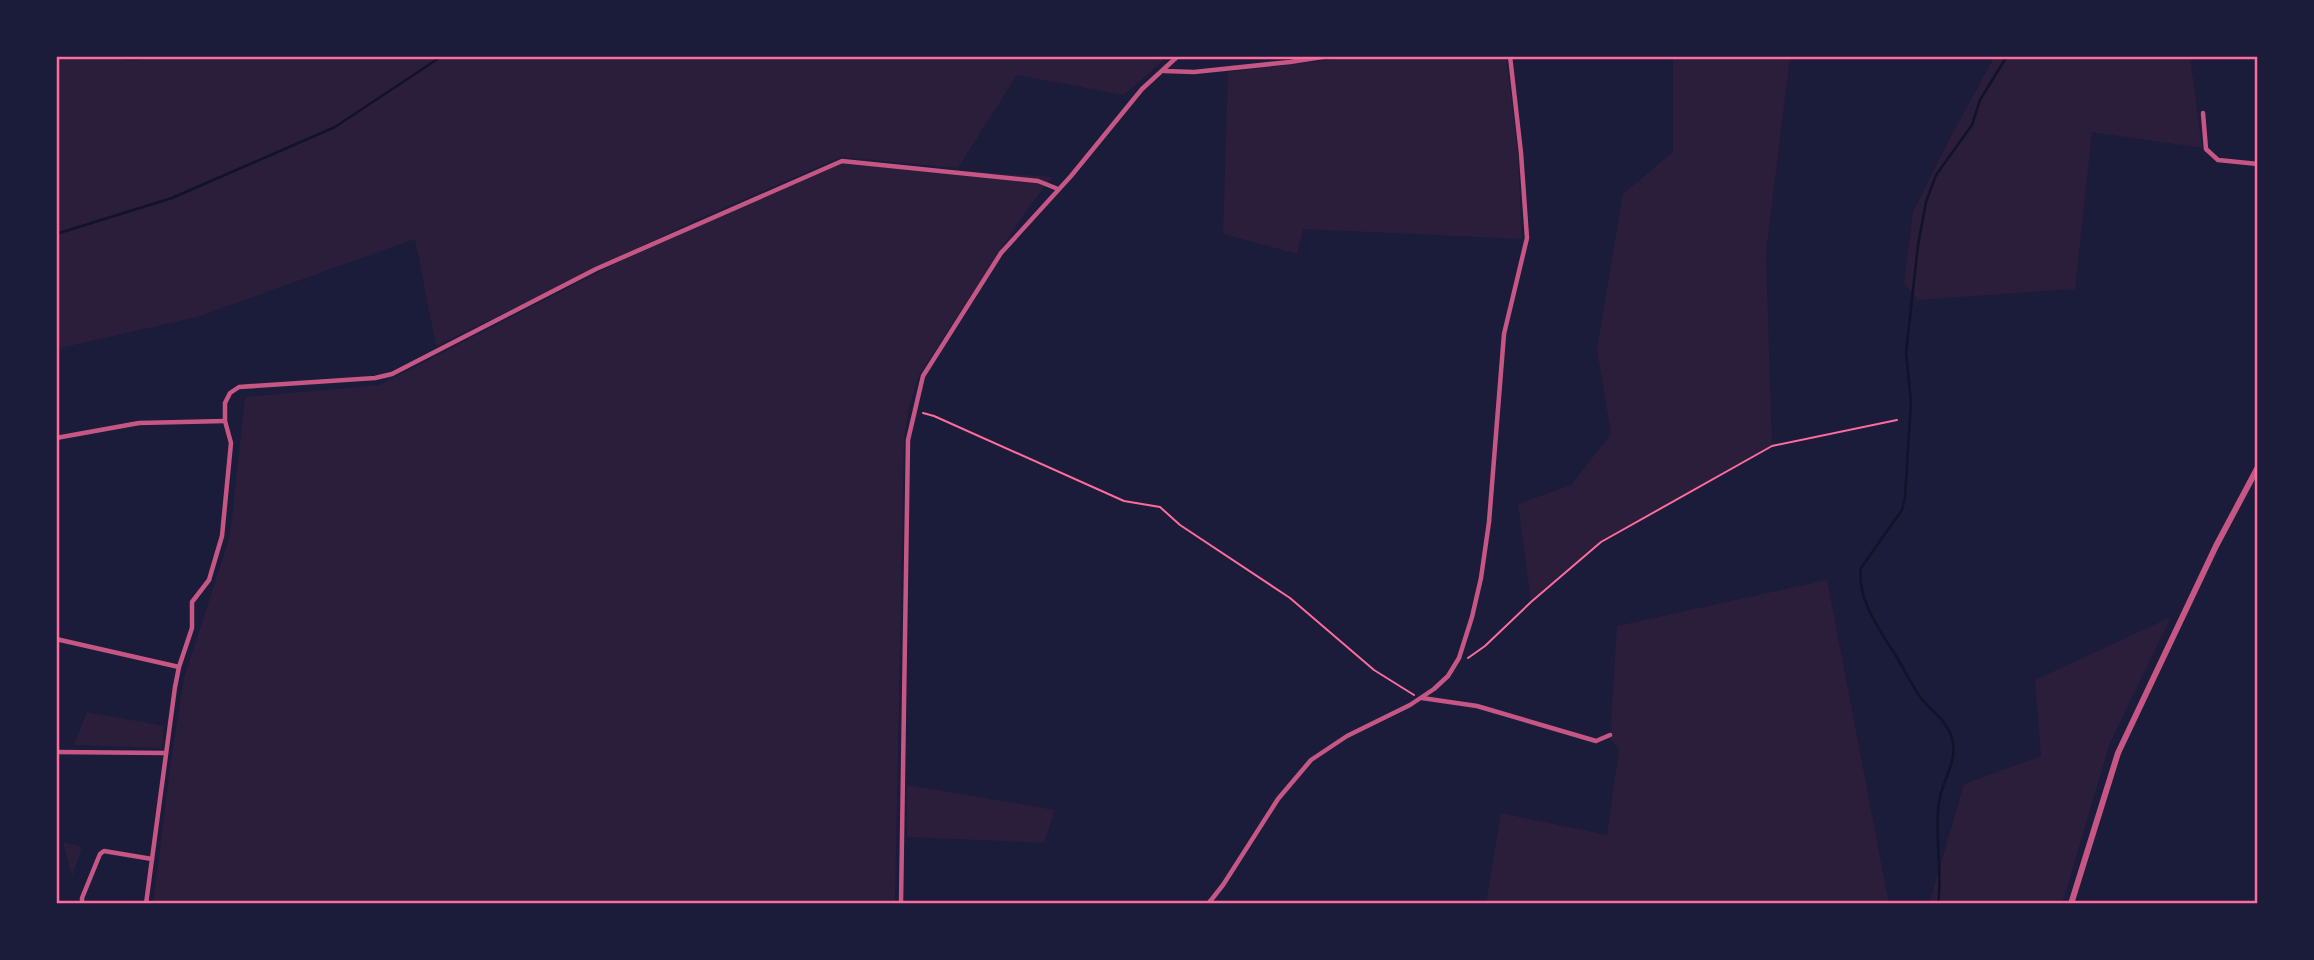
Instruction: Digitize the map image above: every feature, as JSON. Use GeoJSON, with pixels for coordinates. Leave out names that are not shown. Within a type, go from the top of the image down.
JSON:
{"type":"FeatureCollection","features":[{"type":"Feature","properties":{"kind":"street"},"geometry":{"type":"LineString","coordinates":[[901,904],[908,440],[922,376],[1001,253],[1071,176],[1142,89],[1178,56]]}},
{"type":"Feature","properties":{"kind":"street"},"geometry":{"type":"LineString","coordinates":[[1163,70],[1194,72],[1329,56]]}},
{"type":"Feature","properties":{"kind":"street"},"geometry":{"type":"LineString","coordinates":[[1208,904],[1223,886],[1278,799],[1311,761],[1348,736],[1421,698],[1455,667],[1472,617],[1480,578],[1489,522],[1504,334],[1527,238],[1510,56]]}},
{"type":"Feature","properties":{"kind":"street"},"geometry":{"type":"LineString","coordinates":[[2203,113],[2206,149],[2218,160],[2258,164]]}},
{"type":"Feature","properties":{"kind":"street"},"geometry":{"type":"LineString","coordinates":[[146,904],[179,667],[192,628],[191,602],[209,580],[222,536],[231,443],[225,421],[225,403],[230,393],[239,387],[375,378],[392,374],[596,269],[842,161],[1038,181],[1058,189]]}},
{"type":"Feature","properties":{"kind":"street"},"geometry":{"type":"LineString","coordinates":[[56,438],[139,423],[225,421]]}},
{"type":"Feature","properties":{"kind":"street"},"geometry":{"type":"LineString","coordinates":[[2071,904],[2118,753],[2216,546],[2258,467]]}},
{"type":"Feature","properties":{"kind":"street"},"geometry":{"type":"LineString","coordinates":[[56,639],[179,667]]}},
{"type":"Feature","properties":{"kind":"street"},"geometry":{"type":"LineString","coordinates":[[1421,698],[1477,706],[1596,741],[1610,736]]}},
{"type":"Feature","properties":{"kind":"street"},"geometry":{"type":"LineString","coordinates":[[56,752],[166,753]]}},
{"type":"Feature","properties":{"kind":"street"},"geometry":{"type":"LineString","coordinates":[[82,904],[100,854],[104,851],[152,859]]}},
{"type":"Feature","properties":{"kind":"path"},"geometry":{"type":"LineString","coordinates":[[914,411],[934,416],[1124,501],[1160,507],[1181,525],[1298,605],[1374,670],[1421,698]]}},
{"type":"Feature","properties":{"kind":"path"},"geometry":{"type":"LineString","coordinates":[[1455,667],[1485,646],[1601,542],[1772,446],[1897,420]]}},
{"type":"Feature","properties":{"kind":"shaded area"},"geometry":{"type":"Polygon","coordinates":[[[56,56],[104,56],[132,61],[159,56],[1168,56],[1124,95],[1017,75],[958,168],[841,157],[694,221],[436,346],[415,239],[197,317],[56,349],[56,56]]]}},
{"type":"Feature","properties":{"kind":"shaded area"},"geometry":{"type":"Polygon","coordinates":[[[1364,56],[1506,56],[1518,156],[1522,239],[1303,229],[1297,254],[1223,234],[1228,72],[1364,56]]]}},
{"type":"Feature","properties":{"kind":"shaded area"},"geometry":{"type":"Polygon","coordinates":[[[1673,56],[1790,56],[1766,253],[1772,446],[1601,542],[1531,602],[1518,504],[1571,485],[1611,434],[1597,350],[1623,194],[1673,152],[1673,56]]]}},
{"type":"Feature","properties":{"kind":"shaded area"},"geometry":{"type":"Polygon","coordinates":[[[1995,56],[2190,56],[2202,148],[2092,132],[2075,289],[1918,300],[1904,283],[1913,212],[1995,56]]]}},
{"type":"Feature","properties":{"kind":"shaded area"},"geometry":{"type":"Polygon","coordinates":[[[840,163],[1052,177],[1024,214],[919,375],[909,407],[904,439],[895,904],[153,904],[184,678],[230,536],[245,397],[380,385],[616,263],[840,163]]]}},
{"type":"Feature","properties":{"kind":"shaded area"},"geometry":{"type":"Polygon","coordinates":[[[1827,580],[1889,904],[1486,904],[1501,813],[1607,835],[1619,749],[1610,739],[1617,626],[1827,580]]]}},
{"type":"Feature","properties":{"kind":"shaded area"},"geometry":{"type":"Polygon","coordinates":[[[2171,617],[2110,743],[2062,904],[1929,904],[1964,784],[2041,756],[2035,680],[2171,617]]]}},
{"type":"Feature","properties":{"kind":"shaded area"},"geometry":{"type":"Polygon","coordinates":[[[87,712],[164,726],[162,748],[74,745],[87,712]]]}},
{"type":"Feature","properties":{"kind":"shaded area"},"geometry":{"type":"Polygon","coordinates":[[[907,785],[1055,810],[1044,843],[907,837],[907,785]]]}},
{"type":"Feature","properties":{"kind":"shaded area"},"geometry":{"type":"Polygon","coordinates":[[[63,842],[82,847],[72,877],[63,842]]]}},
{"type":"Feature","properties":{"kind":"waterway"},"geometry":{"type":"LineString","coordinates":[[56,234],[172,198],[335,127],[442,56]]}},
{"type":"Feature","properties":{"kind":"waterway"},"geometry":{"type":"LineString","coordinates":[[1938,904],[1940,878],[1937,828],[1939,802],[1952,761],[1951,735],[1945,724],[1918,694],[1872,617],[1863,593],[1861,568],[1902,510],[1905,497],[1911,401],[1906,353],[1918,245],[1926,202],[1936,175],[1972,125],[1980,100],[2007,56]]}}]}
